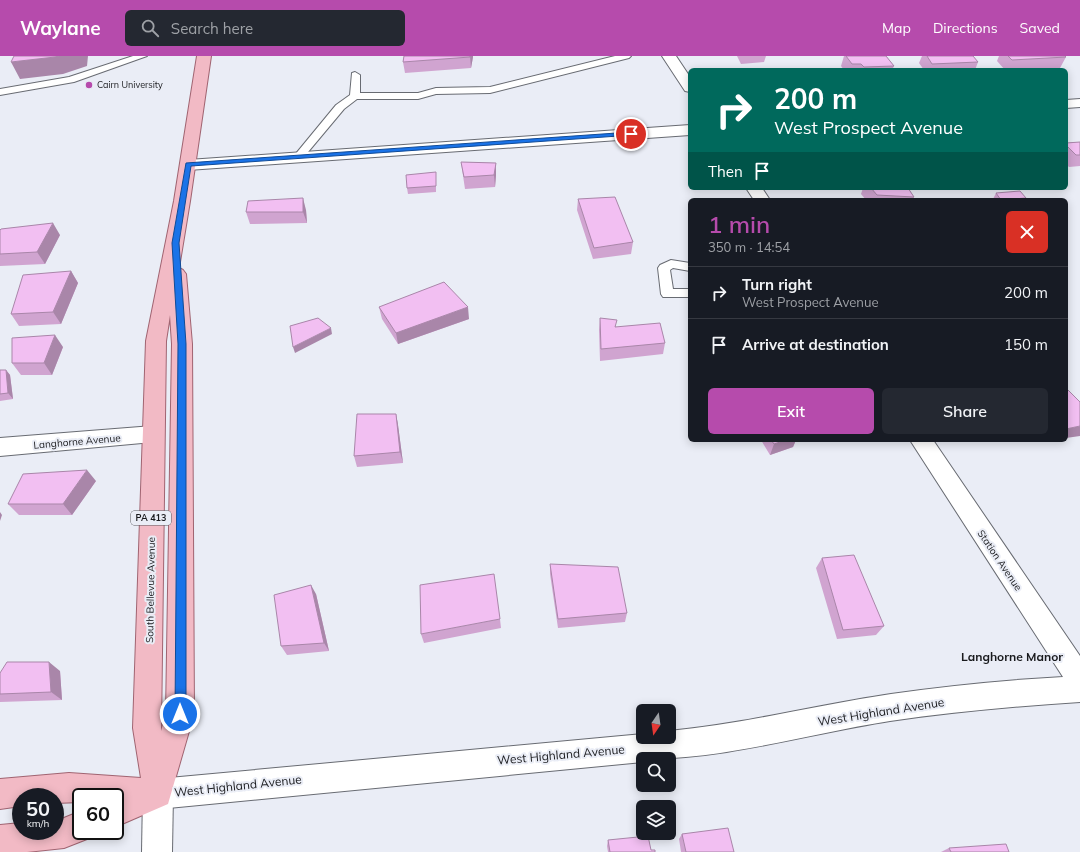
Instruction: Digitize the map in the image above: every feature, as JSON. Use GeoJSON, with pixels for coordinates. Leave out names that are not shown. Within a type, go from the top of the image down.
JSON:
{"type":"FeatureCollection","features":[{"type":"Feature","properties":{"kind":"main road","name":"South Bellevue Avenue"},"geometry":{"type":"LineString","coordinates":[[158,794],[148,728],[156,341],[175,243],[204,56]]}},
{"type":"Feature","properties":{"kind":"main road","name":"South Bellevue Avenue"},"geometry":{"type":"LineString","coordinates":[[158,794],[180,714],[182,344],[175,243]]}},
{"type":"Feature","properties":{"kind":"main road"},"geometry":{"type":"LineString","coordinates":[[0,794],[69,787],[158,794]]}},
{"type":"Feature","properties":{"kind":"main road"},"geometry":{"type":"LineString","coordinates":[[124,808],[158,794]]}},
{"type":"Feature","properties":{"kind":"main road"},"geometry":{"type":"LineString","coordinates":[[0,840],[64,833],[72,830]]}},
{"type":"Feature","properties":{"kind":"street"},"geometry":{"type":"LineString","coordinates":[[669,56],[688,85]]}},
{"type":"Feature","properties":{"kind":"street"},"geometry":{"type":"LineString","coordinates":[[1068,104],[1080,103]]}},
{"type":"Feature","properties":{"kind":"street"},"geometry":{"type":"LineString","coordinates":[[188,165],[299,156],[688,130]]}},
{"type":"Feature","properties":{"kind":"street","name":"Langhorne Avenue"},"geometry":{"type":"LineString","coordinates":[[0,447],[153,434]]}},
{"type":"Feature","properties":{"kind":"street","name":"Station Avenue"},"geometry":{"type":"LineString","coordinates":[[922,442],[1080,679]]}},
{"type":"Feature","properties":{"kind":"street","name":"West Highland Avenue"},"geometry":{"type":"LineString","coordinates":[[158,794],[716,741],[890,708],[1012,693],[1080,689]]}},
{"type":"Feature","properties":{"kind":"street","name":"South Bellevue Avenue"},"geometry":{"type":"LineString","coordinates":[[157,852],[158,794]]}},
{"type":"Feature","properties":{"kind":"lane"},"geometry":{"type":"LineString","coordinates":[[0,92],[71,80],[142,56]]}},
{"type":"Feature","properties":{"kind":"lane"},"geometry":{"type":"LineString","coordinates":[[299,156],[340,107],[355,96],[418,96],[436,91],[490,90],[626,56]]}},
{"type":"Feature","properties":{"kind":"lane"},"geometry":{"type":"LineString","coordinates":[[355,96],[356,75]]}},
{"type":"Feature","properties":{"kind":"lane"},"geometry":{"type":"LineString","coordinates":[[688,267],[671,264],[664,268],[667,294],[688,293]]}},
{"type":"Feature","properties":{"kind":"building"},"geometry":{"type":"Polygon","coordinates":[[[14,56],[59,56],[11,62],[14,56]]]}},
{"type":"Feature","properties":{"kind":"building"},"geometry":{"type":"Polygon","coordinates":[[[404,56],[470,56],[470,57],[403,62],[404,56]]]}},
{"type":"Feature","properties":{"kind":"building"},"geometry":{"type":"Polygon","coordinates":[[[846,56],[886,56],[894,66],[864,67],[861,64],[852,64],[846,56]]]}},
{"type":"Feature","properties":{"kind":"building"},"geometry":{"type":"Polygon","coordinates":[[[927,56],[973,56],[978,62],[932,64],[927,56]]]}},
{"type":"Feature","properties":{"kind":"building"},"geometry":{"type":"Polygon","coordinates":[[[1008,56],[1065,56],[1066,57],[1012,60],[1008,56]]]}},
{"type":"Feature","properties":{"kind":"building"},"geometry":{"type":"Polygon","coordinates":[[[1080,142],[1080,155],[1076,155],[1068,147],[1068,143],[1080,142]]]}},
{"type":"Feature","properties":{"kind":"building"},"geometry":{"type":"Polygon","coordinates":[[[461,162],[496,163],[494,175],[464,177],[461,162]]]}},
{"type":"Feature","properties":{"kind":"building"},"geometry":{"type":"Polygon","coordinates":[[[436,172],[436,186],[407,188],[406,175],[436,172]]]}},
{"type":"Feature","properties":{"kind":"building"},"geometry":{"type":"Polygon","coordinates":[[[873,190],[909,190],[914,197],[877,195],[873,190]]]}},
{"type":"Feature","properties":{"kind":"building"},"geometry":{"type":"Polygon","coordinates":[[[1020,191],[1026,198],[1000,198],[996,193],[1020,191]]]}},
{"type":"Feature","properties":{"kind":"building"},"geometry":{"type":"Polygon","coordinates":[[[615,197],[633,242],[594,248],[578,199],[615,197]]]}},
{"type":"Feature","properties":{"kind":"building"},"geometry":{"type":"Polygon","coordinates":[[[303,198],[303,212],[246,212],[248,201],[303,198]]]}},
{"type":"Feature","properties":{"kind":"building"},"geometry":{"type":"Polygon","coordinates":[[[53,223],[37,252],[0,254],[1,229],[53,223]]]}},
{"type":"Feature","properties":{"kind":"building"},"geometry":{"type":"Polygon","coordinates":[[[71,271],[53,312],[11,314],[23,275],[71,271]]]}},
{"type":"Feature","properties":{"kind":"building"},"geometry":{"type":"Polygon","coordinates":[[[444,282],[468,307],[396,333],[379,307],[444,282]]]}},
{"type":"Feature","properties":{"kind":"building"},"geometry":{"type":"Polygon","coordinates":[[[318,318],[331,328],[293,347],[290,326],[318,318]]]}},
{"type":"Feature","properties":{"kind":"building"},"geometry":{"type":"Polygon","coordinates":[[[600,318],[617,320],[615,327],[660,323],[665,343],[601,349],[600,318]]]}},
{"type":"Feature","properties":{"kind":"building"},"geometry":{"type":"Polygon","coordinates":[[[55,335],[44,363],[12,363],[12,338],[55,335]]]}},
{"type":"Feature","properties":{"kind":"building"},"geometry":{"type":"Polygon","coordinates":[[[0,370],[6,370],[8,393],[0,394],[0,370]]]}},
{"type":"Feature","properties":{"kind":"building"},"geometry":{"type":"Polygon","coordinates":[[[1068,390],[1080,402],[1080,426],[1068,429],[1068,390]]]}},
{"type":"Feature","properties":{"kind":"building"},"geometry":{"type":"Polygon","coordinates":[[[357,414],[396,414],[400,452],[354,456],[357,414]]]}},
{"type":"Feature","properties":{"kind":"building"},"geometry":{"type":"Polygon","coordinates":[[[87,470],[63,504],[8,504],[23,474],[87,470]]]}},
{"type":"Feature","properties":{"kind":"building"},"geometry":{"type":"Polygon","coordinates":[[[854,555],[884,626],[843,630],[822,558],[854,555]]]}},
{"type":"Feature","properties":{"kind":"building"},"geometry":{"type":"Polygon","coordinates":[[[550,564],[618,567],[627,613],[558,619],[550,564]]]}},
{"type":"Feature","properties":{"kind":"building"},"geometry":{"type":"Polygon","coordinates":[[[494,574],[500,619],[421,634],[420,585],[494,574]]]}},
{"type":"Feature","properties":{"kind":"building"},"geometry":{"type":"Polygon","coordinates":[[[311,585],[324,643],[281,646],[274,595],[311,585]]]}},
{"type":"Feature","properties":{"kind":"building"},"geometry":{"type":"Polygon","coordinates":[[[7,662],[49,662],[51,692],[0,694],[0,673],[7,662]]]}},
{"type":"Feature","properties":{"kind":"building"},"geometry":{"type":"Polygon","coordinates":[[[728,828],[734,852],[686,852],[682,834],[728,828]]]}},
{"type":"Feature","properties":{"kind":"building"},"geometry":{"type":"Polygon","coordinates":[[[636,837],[636,840],[649,840],[651,850],[655,850],[655,852],[610,852],[608,840],[636,837]]]}},
{"type":"Feature","properties":{"kind":"building"},"geometry":{"type":"Polygon","coordinates":[[[1006,844],[1009,852],[951,852],[949,848],[1006,844]]]}},
{"type":"Feature","properties":{"kind":"place","name":"Cairn University"},"geometry":{"type":"Point","coordinates":[89,85]}},
{"type":"Feature","properties":{"kind":"district","name":"Langhorne Manor"},"geometry":{"type":"Point","coordinates":[1012,657]}},
{"type":"Feature","properties":{"kind":"route"},"geometry":{"type":"LineString","coordinates":[[180,714],[182,344],[175,243],[188,165],[631,134]]}}]}
